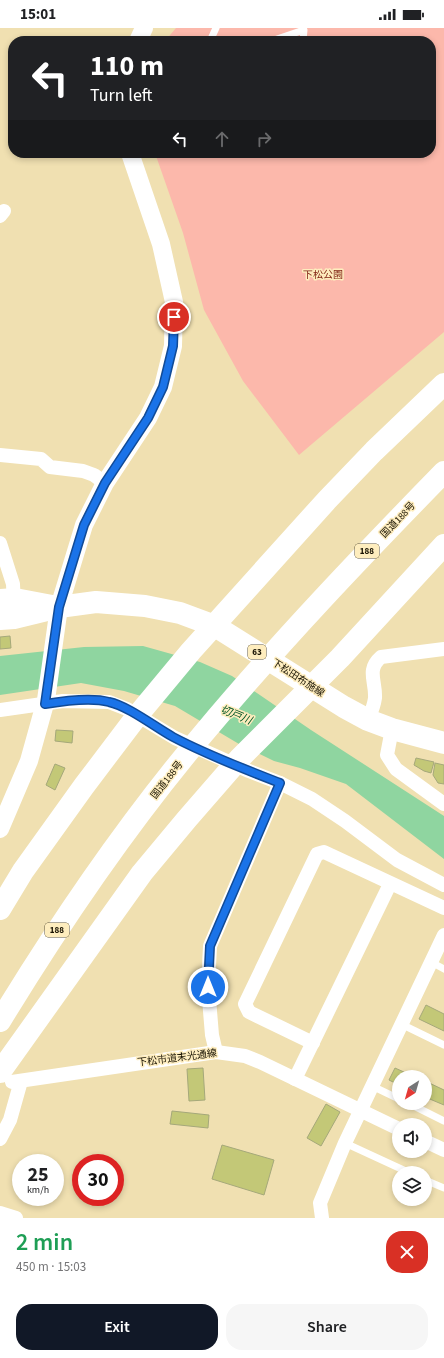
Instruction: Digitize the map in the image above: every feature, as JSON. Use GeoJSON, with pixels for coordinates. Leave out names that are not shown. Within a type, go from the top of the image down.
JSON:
{"type":"FeatureCollection","features":[{"type":"Feature","properties":{"kind":"main road"},"geometry":{"type":"LineString","coordinates":[[0,909],[23,871],[139,713],[191,651],[327,500],[374,451],[444,384]]}},
{"type":"Feature","properties":{"kind":"main road","name":"国道188号"},"geometry":{"type":"LineString","coordinates":[[0,1021],[46,945],[119,842],[202,734],[292,632],[361,557],[444,472]]}},
{"type":"Feature","properties":{"kind":"main road"},"geometry":{"type":"LineString","coordinates":[[11,1078],[142,873],[237,762],[310,686],[340,658],[444,545]]}},
{"type":"Feature","properties":{"kind":"main road","name":"下松田布施線"},"geometry":{"type":"LineString","coordinates":[[7,609],[59,607],[96,602],[145,606],[180,613],[215,626],[310,686],[368,720],[392,729],[444,744]]}},
{"type":"Feature","properties":{"kind":"street"},"geometry":{"type":"LineString","coordinates":[[0,829],[30,761],[46,702],[59,607],[84,525],[105,483],[148,418],[163,387],[173,346],[174,302],[161,244],[132,158]]}},
{"type":"Feature","properties":{"kind":"street"},"geometry":{"type":"LineString","coordinates":[[0,455],[41,459],[50,467],[83,471],[94,475],[105,483]]}},
{"type":"Feature","properties":{"kind":"street"},"geometry":{"type":"LineString","coordinates":[[0,543],[3,567],[13,584],[7,609]]}},
{"type":"Feature","properties":{"kind":"street"},"geometry":{"type":"LineString","coordinates":[[368,720],[375,701],[372,672],[374,663],[381,656],[444,649]]}},
{"type":"Feature","properties":{"kind":"street"},"geometry":{"type":"LineString","coordinates":[[0,710],[46,702],[63,701],[109,702],[139,713],[175,738],[237,762],[312,799],[397,860],[444,885]]}},
{"type":"Feature","properties":{"kind":"street"},"geometry":{"type":"LineString","coordinates":[[392,729],[387,755],[396,769],[444,804]]}},
{"type":"Feature","properties":{"kind":"street"},"geometry":{"type":"LineString","coordinates":[[216,1052],[212,1035],[208,987],[210,946],[280,783]]}},
{"type":"Feature","properties":{"kind":"street"},"geometry":{"type":"LineString","coordinates":[[313,1043],[249,1012],[246,1004],[317,854],[324,852],[444,908]]}},
{"type":"Feature","properties":{"kind":"street"},"geometry":{"type":"LineString","coordinates":[[295,1079],[390,884]]}},
{"type":"Feature","properties":{"kind":"street"},"geometry":{"type":"LineString","coordinates":[[322,1218],[320,1203],[345,1143],[444,936]]}},
{"type":"Feature","properties":{"kind":"street","name":"下松市道末光通線"},"geometry":{"type":"LineString","coordinates":[[11,1078],[216,1052],[245,1056],[392,1126]]}},
{"type":"Feature","properties":{"kind":"street"},"geometry":{"type":"LineString","coordinates":[[0,1139],[10,1120],[11,1078]]}},
{"type":"Feature","properties":{"kind":"street"},"geometry":{"type":"LineString","coordinates":[[432,1144],[444,1150]]}},
{"type":"Feature","properties":{"kind":"street"},"geometry":{"type":"LineString","coordinates":[[0,1213],[16,1218]]}},
{"type":"Feature","properties":{"kind":"lane"},"geometry":{"type":"LineString","coordinates":[[286,36],[304,30],[303,36]]}},
{"type":"Feature","properties":{"kind":"lane"},"geometry":{"type":"LineString","coordinates":[[431,962],[444,969]]}},
{"type":"Feature","properties":{"kind":"lane"},"geometry":{"type":"LineString","coordinates":[[401,1024],[444,1045]]}},
{"type":"Feature","properties":{"kind":"lane"},"geometry":{"type":"LineString","coordinates":[[372,1086],[392,1096]]}},
{"type":"Feature","properties":{"kind":"lane"},"geometry":{"type":"LineString","coordinates":[[423,1110],[444,1120]]}},
{"type":"Feature","properties":{"kind":"lane"},"geometry":{"type":"LineString","coordinates":[[345,1143],[395,1166]]}},
{"type":"Feature","properties":{"kind":"lane"},"geometry":{"type":"LineString","coordinates":[[432,1183],[444,1188]]}},
{"type":"Feature","properties":{"kind":"green space","name":"下松公園"},"geometry":{"type":"Polygon","coordinates":[[[176,28],[444,28],[444,332],[299,455],[243,381],[204,310],[183,233],[157,158],[436,158],[436,36],[169,36],[176,28]]]}},
{"type":"Feature","properties":{"kind":"water","name":"切戸川"},"geometry":{"type":"Polygon","coordinates":[[[143,646],[200,662],[232,676],[311,730],[444,816],[444,859],[346,784],[300,768],[274,761],[239,744],[175,706],[124,691],[81,683],[0,695],[0,656],[84,647],[143,646]]]}},
{"type":"Feature","properties":{"kind":"building"},"geometry":{"type":"Polygon","coordinates":[[[10,636],[11,648],[0,649],[0,637],[10,636]]]}},
{"type":"Feature","properties":{"kind":"building"},"geometry":{"type":"Polygon","coordinates":[[[56,730],[73,731],[72,743],[55,741],[56,730]]]}},
{"type":"Feature","properties":{"kind":"building"},"geometry":{"type":"Polygon","coordinates":[[[416,758],[434,762],[431,773],[414,765],[416,758]]]}},
{"type":"Feature","properties":{"kind":"building"},"geometry":{"type":"Polygon","coordinates":[[[435,763],[444,765],[444,784],[438,783],[433,775],[435,763]]]}},
{"type":"Feature","properties":{"kind":"building"},"geometry":{"type":"Polygon","coordinates":[[[55,764],[65,768],[55,790],[46,785],[55,764]]]}},
{"type":"Feature","properties":{"kind":"building"},"geometry":{"type":"Polygon","coordinates":[[[426,1005],[444,1014],[444,1031],[419,1019],[426,1005]]]}},
{"type":"Feature","properties":{"kind":"building"},"geometry":{"type":"Polygon","coordinates":[[[203,1068],[205,1100],[189,1101],[187,1069],[203,1068]]]}},
{"type":"Feature","properties":{"kind":"building"},"geometry":{"type":"Polygon","coordinates":[[[392,1074],[392,1082],[389,1080],[392,1074]]]}},
{"type":"Feature","properties":{"kind":"building"},"geometry":{"type":"Polygon","coordinates":[[[432,1084],[444,1090],[444,1105],[432,1100],[432,1084]]]}},
{"type":"Feature","properties":{"kind":"building"},"geometry":{"type":"Polygon","coordinates":[[[326,1104],[340,1112],[321,1146],[307,1138],[326,1104]]]}},
{"type":"Feature","properties":{"kind":"building"},"geometry":{"type":"Polygon","coordinates":[[[172,1111],[209,1115],[208,1128],[170,1124],[172,1111]]]}},
{"type":"Feature","properties":{"kind":"building"},"geometry":{"type":"Polygon","coordinates":[[[222,1145],[274,1160],[264,1195],[212,1179],[222,1145]]]}},
{"type":"Feature","properties":{"kind":"route"},"geometry":{"type":"LineString","coordinates":[[174,317],[173,346],[163,387],[148,418],[105,483],[84,525],[59,607],[45,704],[63,701],[109,702],[127,710],[175,738],[280,783],[210,946],[208,962],[208,987]]}}]}
